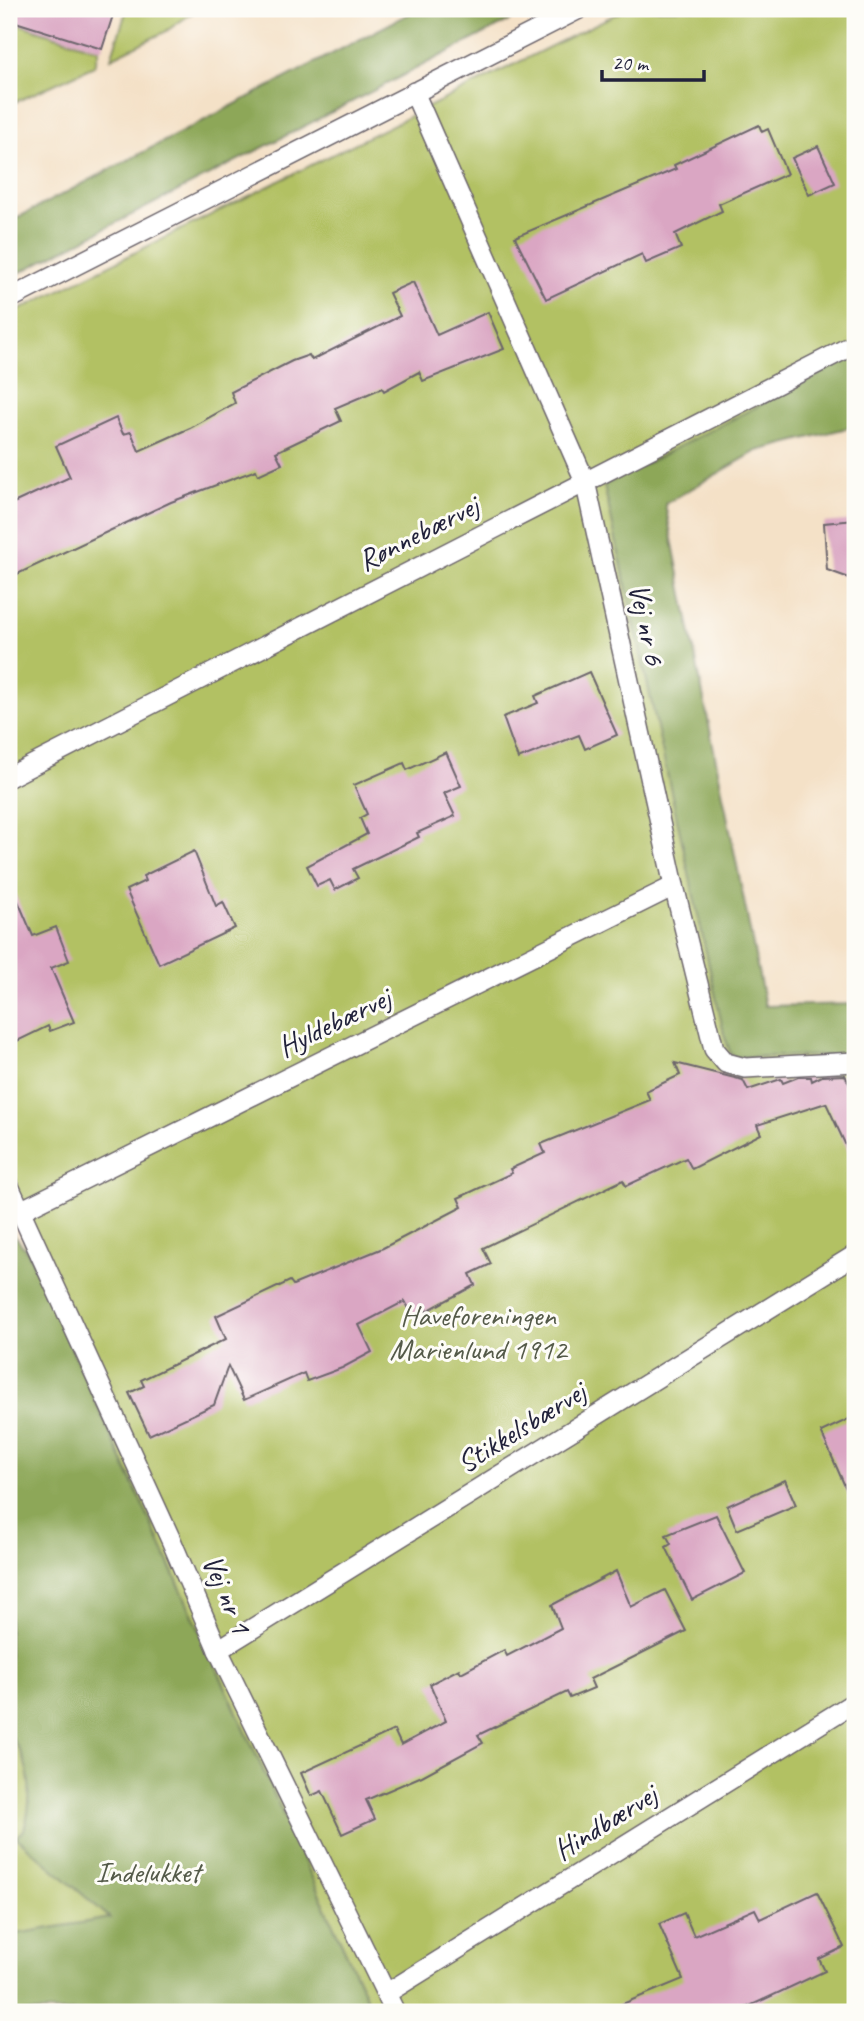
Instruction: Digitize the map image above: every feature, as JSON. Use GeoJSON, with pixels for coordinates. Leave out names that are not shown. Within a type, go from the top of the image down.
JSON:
{"type":"FeatureCollection","features":[{"type":"Feature","properties":{"kind":"lane"},"geometry":{"type":"LineString","coordinates":[[9,299],[579,9]]}},
{"type":"Feature","properties":{"kind":"lane","name":"Vej nr 6"},"geometry":{"type":"LineString","coordinates":[[414,92],[585,481],[674,886],[714,1049],[726,1063],[745,1068],[855,1062]]}},
{"type":"Feature","properties":{"kind":"lane","name":"Rønnebærvej"},"geometry":{"type":"LineString","coordinates":[[9,777],[855,344]]}},
{"type":"Feature","properties":{"kind":"lane","name":"Hyldebærvej"},"geometry":{"type":"LineString","coordinates":[[13,1197],[674,886]]}},
{"type":"Feature","properties":{"kind":"lane","name":"Vej nr 1"},"geometry":{"type":"LineString","coordinates":[[13,1197],[171,1540],[218,1650],[395,2012]]}},
{"type":"Feature","properties":{"kind":"lane","name":"Stikkelsbærvej"},"geometry":{"type":"LineString","coordinates":[[218,1650],[855,1255]]}},
{"type":"Feature","properties":{"kind":"lane","name":"Hindbærvej"},"geometry":{"type":"LineString","coordinates":[[387,1993],[855,1702]]}},
{"type":"Feature","properties":{"kind":"green space"},"geometry":{"type":"Polygon","coordinates":[[[127,9],[198,9],[165,32],[111,58],[127,9]]]}},
{"type":"Feature","properties":{"kind":"green space"},"geometry":{"type":"Polygon","coordinates":[[[418,9],[532,9],[9,278],[9,222],[418,9]]]}},
{"type":"Feature","properties":{"kind":"green space","name":"Haveforeningen Marienlund 1912"},"geometry":{"type":"Polygon","coordinates":[[[626,9],[855,9],[855,356],[604,486],[742,1057],[855,1055],[855,2012],[373,2012],[102,1415],[352,1988],[9,2012],[9,1314],[67,1339],[9,1205],[9,315],[626,9]]]}},
{"type":"Feature","properties":{"kind":"green space"},"geometry":{"type":"Polygon","coordinates":[[[9,14],[19,17],[18,24],[99,50],[94,66],[9,105],[9,14]]]}},
{"type":"Feature","properties":{"kind":"green space"},"geometry":{"type":"Polygon","coordinates":[[[855,356],[855,426],[757,451],[665,504],[765,1006],[855,1004],[855,1055],[735,1057],[730,1052],[724,1034],[604,485],[855,356]]]}},
{"type":"Feature","properties":{"kind":"green space","name":"Indelukket"},"geometry":{"type":"Polygon","coordinates":[[[9,1228],[28,1253],[373,2012],[9,2012],[9,1935],[110,1918],[16,1837],[24,1830],[29,1793],[26,1768],[17,1745],[9,1735],[9,1228]]]}},
{"type":"Feature","properties":{"kind":"building"},"geometry":{"type":"Polygon","coordinates":[[[9,9],[115,9],[102,49],[9,20],[9,9]]]}},
{"type":"Feature","properties":{"kind":"building"},"geometry":{"type":"Polygon","coordinates":[[[759,125],[762,132],[768,129],[787,174],[719,204],[722,211],[675,234],[681,248],[646,263],[642,254],[546,299],[515,237],[676,169],[674,165],[759,125]]]}},
{"type":"Feature","properties":{"kind":"building"},"geometry":{"type":"Polygon","coordinates":[[[818,146],[835,183],[809,195],[792,158],[818,146]]]}},
{"type":"Feature","properties":{"kind":"building"},"geometry":{"type":"Polygon","coordinates":[[[413,282],[437,335],[488,312],[504,349],[423,381],[419,372],[384,391],[382,388],[335,408],[341,421],[276,452],[282,464],[258,475],[256,470],[171,502],[9,578],[9,505],[70,477],[56,446],[116,418],[123,434],[131,432],[139,451],[190,428],[235,403],[231,392],[292,361],[309,355],[312,360],[400,316],[389,293],[413,282]]]}},
{"type":"Feature","properties":{"kind":"building"},"geometry":{"type":"Polygon","coordinates":[[[855,520],[855,580],[827,570],[824,523],[855,520]]]}},
{"type":"Feature","properties":{"kind":"building"},"geometry":{"type":"Polygon","coordinates":[[[589,672],[617,735],[585,749],[579,735],[518,759],[503,717],[538,703],[535,696],[589,672]]]}},
{"type":"Feature","properties":{"kind":"building"},"geometry":{"type":"Polygon","coordinates":[[[446,752],[461,786],[444,793],[455,816],[417,833],[419,837],[353,869],[358,878],[335,890],[330,880],[317,886],[307,866],[367,834],[360,818],[367,814],[354,785],[404,763],[407,770],[446,752]]]}},
{"type":"Feature","properties":{"kind":"building"},"geometry":{"type":"Polygon","coordinates":[[[194,851],[216,906],[223,902],[235,928],[159,964],[126,890],[145,881],[143,876],[194,851]]]}},
{"type":"Feature","properties":{"kind":"building"},"geometry":{"type":"Polygon","coordinates":[[[9,880],[33,936],[56,927],[69,961],[51,968],[74,1022],[50,1031],[48,1026],[9,1045],[9,880]]]}},
{"type":"Feature","properties":{"kind":"building"},"geometry":{"type":"Polygon","coordinates":[[[675,1063],[743,1080],[748,1090],[781,1079],[783,1083],[798,1077],[811,1077],[812,1081],[822,1076],[845,1075],[855,1096],[855,1165],[826,1103],[757,1125],[761,1134],[692,1169],[686,1158],[626,1186],[623,1180],[483,1248],[491,1264],[470,1274],[475,1285],[414,1318],[405,1301],[359,1325],[372,1352],[342,1368],[307,1381],[304,1373],[244,1400],[228,1366],[214,1405],[149,1435],[129,1393],[144,1386],[141,1380],[226,1339],[216,1316],[290,1281],[293,1285],[383,1248],[462,1207],[458,1198],[512,1173],[510,1169],[545,1153],[541,1144],[650,1100],[646,1091],[680,1075],[675,1063]]]}},
{"type":"Feature","properties":{"kind":"building"},"geometry":{"type":"Polygon","coordinates":[[[855,1416],[855,1509],[821,1432],[855,1416]]]}},
{"type":"Feature","properties":{"kind":"building"},"geometry":{"type":"Polygon","coordinates":[[[785,1480],[796,1505],[737,1530],[727,1506],[785,1480]]]}},
{"type":"Feature","properties":{"kind":"building"},"geometry":{"type":"Polygon","coordinates":[[[716,1515],[745,1573],[692,1600],[666,1547],[671,1544],[666,1535],[716,1515]]]}},
{"type":"Feature","properties":{"kind":"building"},"geometry":{"type":"Polygon","coordinates":[[[616,1571],[631,1607],[665,1590],[686,1631],[590,1679],[594,1688],[570,1698],[567,1692],[478,1735],[483,1743],[422,1776],[366,1800],[375,1819],[342,1834],[322,1791],[311,1796],[301,1773],[394,1730],[401,1745],[446,1721],[430,1684],[459,1669],[461,1673],[504,1650],[507,1656],[561,1628],[552,1605],[616,1571]]]}},
{"type":"Feature","properties":{"kind":"building"},"geometry":{"type":"Polygon","coordinates":[[[817,1892],[844,1947],[819,1959],[825,1971],[737,2012],[603,2012],[683,1979],[659,1924],[684,1913],[694,1936],[755,1909],[760,1919],[817,1892]]]}}]}
